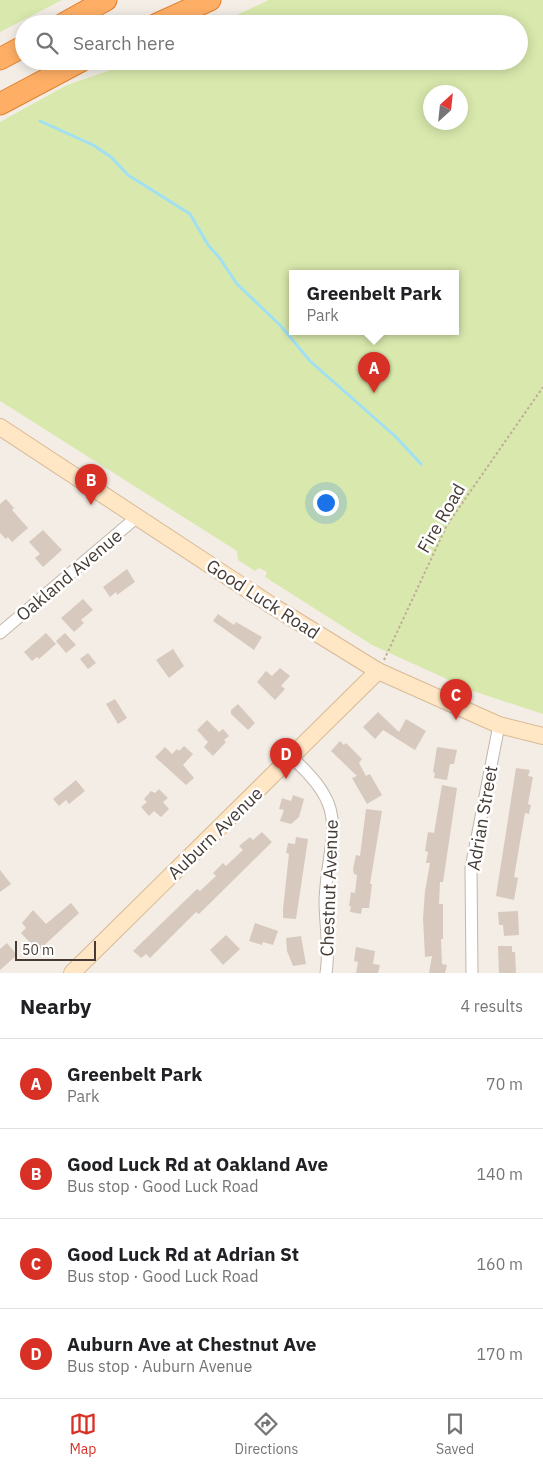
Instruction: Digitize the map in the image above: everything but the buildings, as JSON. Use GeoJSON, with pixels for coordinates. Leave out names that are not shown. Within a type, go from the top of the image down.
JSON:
{"type":"FeatureCollection","features":[{"type":"Feature","properties":{"kind":"highway"},"geometry":{"type":"LineString","coordinates":[[79,15],[106,0]]}},
{"type":"Feature","properties":{"kind":"highway"},"geometry":{"type":"LineString","coordinates":[[178,15],[210,0]]}},
{"type":"Feature","properties":{"kind":"highway"},"geometry":{"type":"LineString","coordinates":[[0,59],[15,51]]}},
{"type":"Feature","properties":{"kind":"highway"},"geometry":{"type":"LineString","coordinates":[[0,104],[64,70]]}},
{"type":"Feature","properties":{"kind":"main road","name":"Good Luck Road"},"geometry":{"type":"LineString","coordinates":[[0,427],[137,518],[378,671],[499,725],[543,736]]}},
{"type":"Feature","properties":{"kind":"main road","name":"Auburn Avenue"},"geometry":{"type":"LineString","coordinates":[[72,973],[292,758],[378,671]]}},
{"type":"Feature","properties":{"kind":"street","name":"Oakland Avenue"},"geometry":{"type":"LineString","coordinates":[[0,633],[137,518]]}},
{"type":"Feature","properties":{"kind":"street","name":"Adrian Street"},"geometry":{"type":"LineString","coordinates":[[472,973],[472,868],[499,725]]}},
{"type":"Feature","properties":{"kind":"street","name":"Chestnut Avenue"},"geometry":{"type":"LineString","coordinates":[[292,758],[306,770],[326,794],[333,817],[334,833],[326,890],[326,973]]}},
{"type":"Feature","properties":{"kind":"path","name":"Fire Road"},"geometry":{"type":"LineString","coordinates":[[378,671],[447,525],[543,387]]}},
{"type":"Feature","properties":{"kind":"green space"},"geometry":{"type":"Polygon","coordinates":[[[0,0],[62,0],[33,15],[15,15],[15,24],[0,32],[0,0]]]}},
{"type":"Feature","properties":{"kind":"green space"},"geometry":{"type":"Polygon","coordinates":[[[269,0],[543,0],[543,714],[473,691],[372,645],[265,577],[267,572],[259,568],[255,571],[238,560],[237,551],[0,401],[0,122],[67,85],[111,70],[528,70],[528,15],[236,15],[269,0]]]}},
{"type":"Feature","properties":{"kind":"waterway"},"geometry":{"type":"LineString","coordinates":[[40,121],[93,145],[111,157],[128,175],[190,214],[208,245],[219,257],[237,284],[280,325],[310,361],[396,437],[421,464]]}},
{"type":"Feature","properties":{"kind":"place","name":"Greenbelt Park"},"geometry":{"type":"Point","coordinates":[374,393]}},
{"type":"Feature","properties":{"kind":"place","name":"Good Luck Rd at Oakland Ave"},"geometry":{"type":"Point","coordinates":[91,505]}},
{"type":"Feature","properties":{"kind":"place","name":"Good Luck Rd at Adrian St"},"geometry":{"type":"Point","coordinates":[456,720]}},
{"type":"Feature","properties":{"kind":"place","name":"Auburn Ave at Chestnut Ave"},"geometry":{"type":"Point","coordinates":[286,779]}}]}
